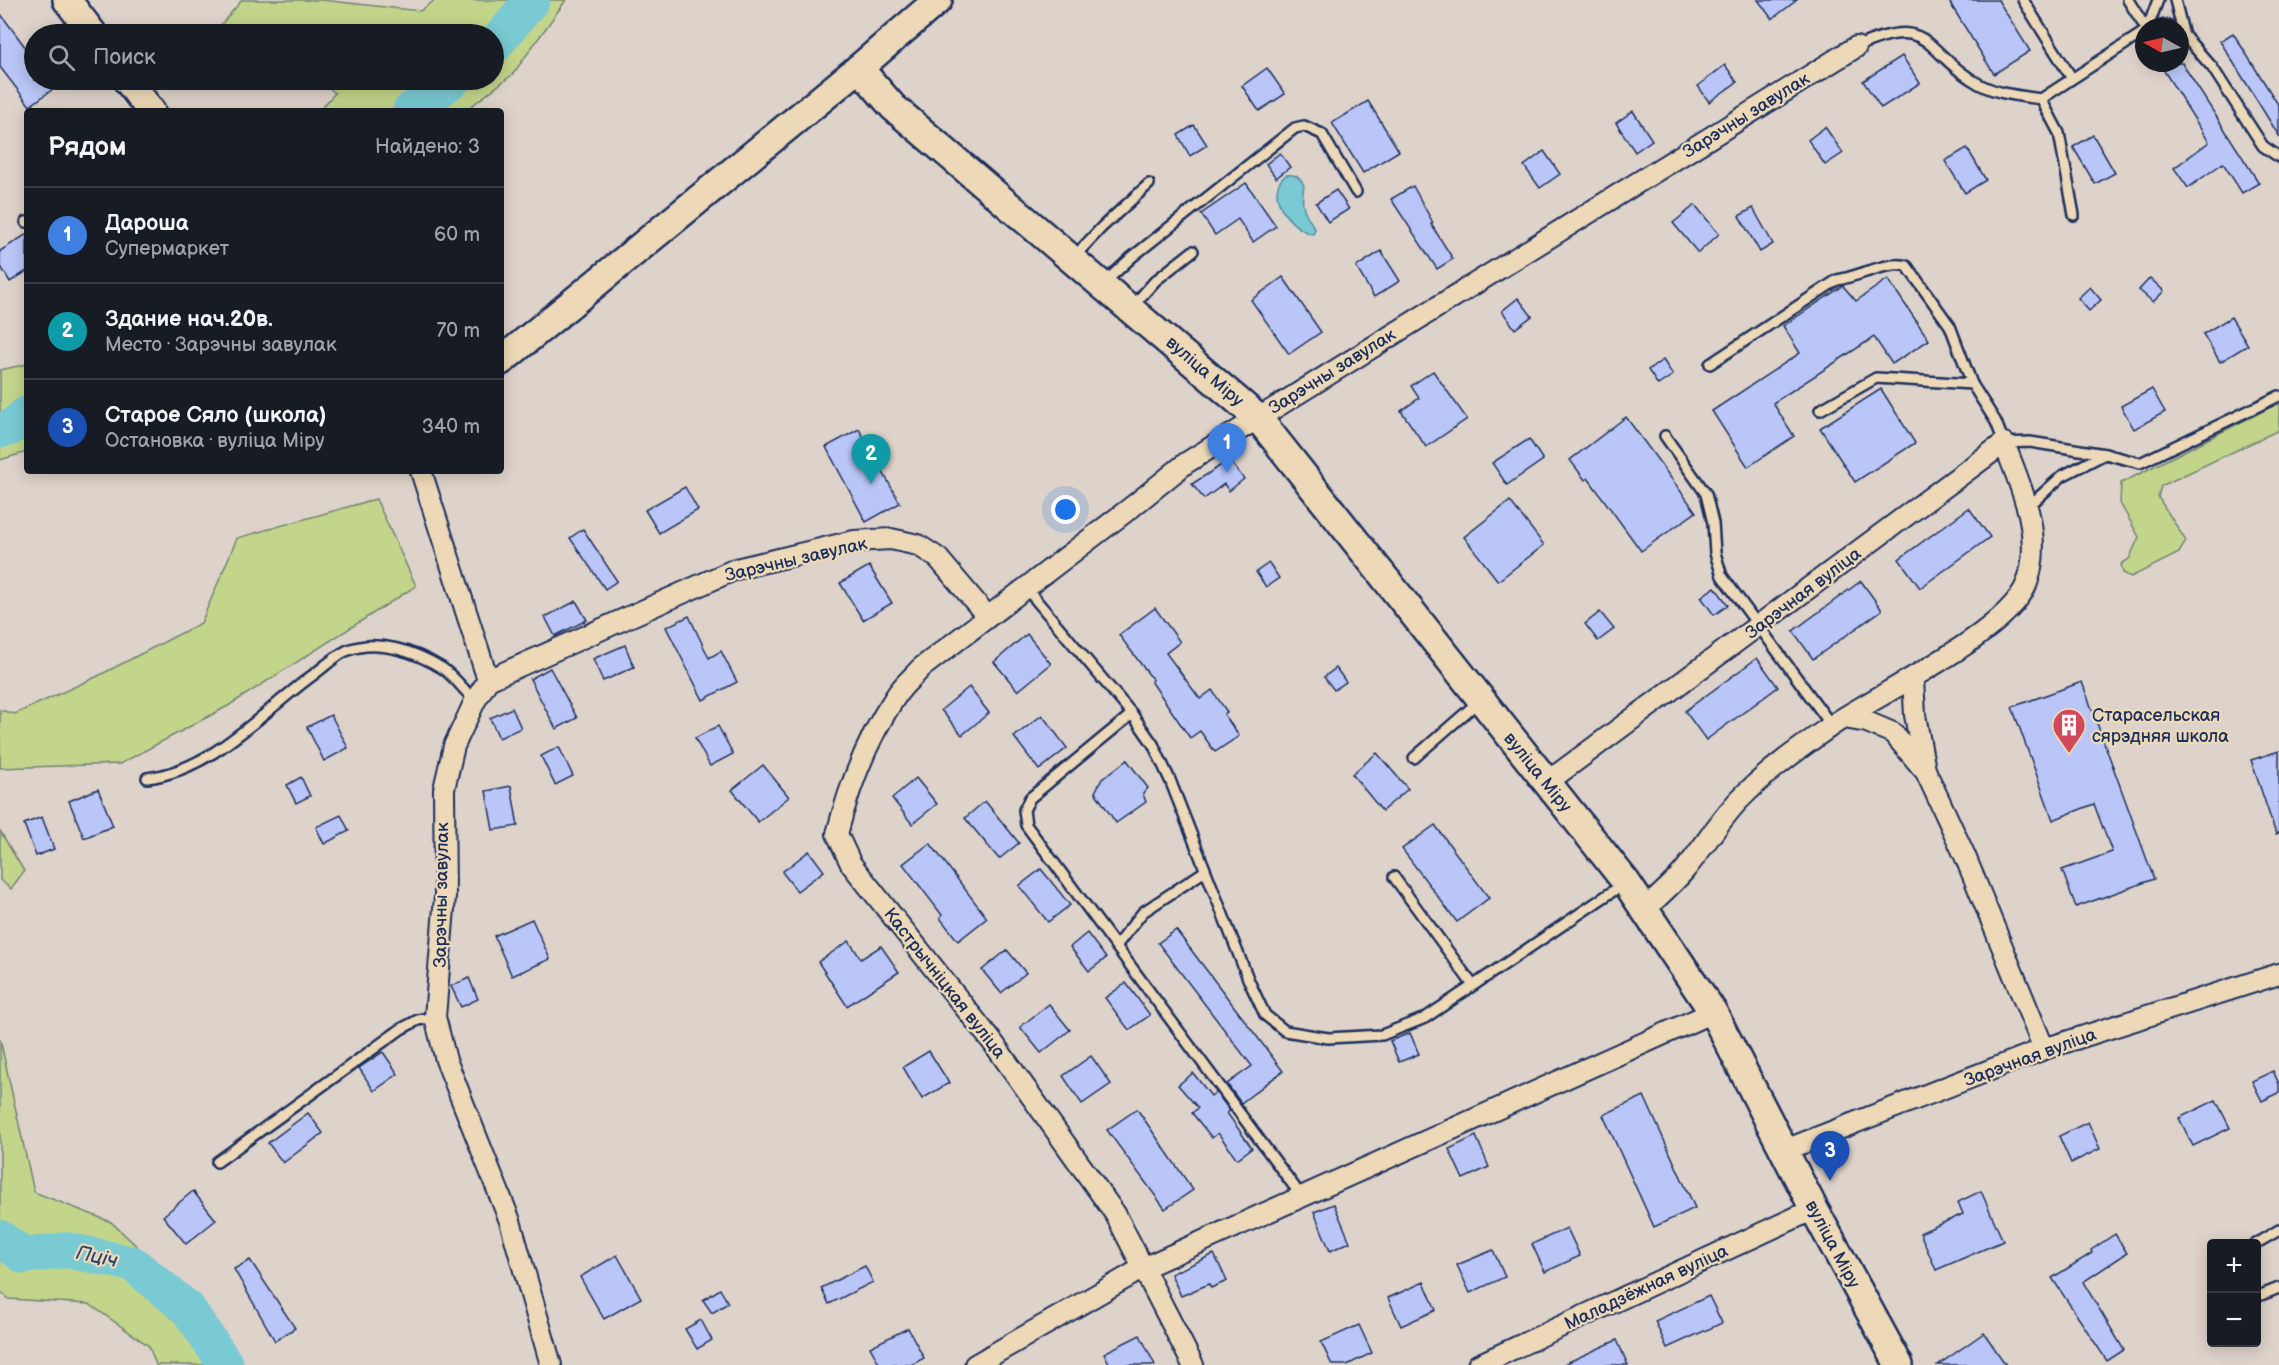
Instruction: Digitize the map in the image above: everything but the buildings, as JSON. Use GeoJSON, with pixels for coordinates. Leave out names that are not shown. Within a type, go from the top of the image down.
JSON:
{"type":"FeatureCollection","features":[{"type":"Feature","properties":{"kind":"street"},"geometry":{"type":"LineString","coordinates":[[67,0],[85,24]]}},
{"type":"Feature","properties":{"kind":"street"},"geometry":{"type":"LineString","coordinates":[[504,359],[859,68],[938,0]]}},
{"type":"Feature","properties":{"kind":"street","name":"Зарэчны завулак"},"geometry":{"type":"LineString","coordinates":[[551,1365],[510,1221],[446,1060],[435,1017],[445,896],[444,789],[454,746],[475,701],[488,680],[735,569],[854,541],[891,539],[918,545],[938,558],[987,616],[1186,463],[1856,47]]}},
{"type":"Feature","properties":{"kind":"street","name":"вуліца Міру"},"geometry":{"type":"LineString","coordinates":[[859,68],[892,107],[1258,418],[1645,909],[1713,1012],[1814,1209],[1899,1365]]}},
{"type":"Feature","properties":{"kind":"street"},"geometry":{"type":"LineString","coordinates":[[135,90],[149,108]]}},
{"type":"Feature","properties":{"kind":"street"},"geometry":{"type":"LineString","coordinates":[[1645,909],[1683,873],[1739,800],[1778,766],[1838,722],[1913,679],[1986,628],[2010,607],[2026,584],[2033,549],[2028,506],[2004,443]]}},
{"type":"Feature","properties":{"kind":"street","name":"Зарэчная вуліца"},"geometry":{"type":"LineString","coordinates":[[1546,783],[2004,443]]}},
{"type":"Feature","properties":{"kind":"street"},"geometry":{"type":"LineString","coordinates":[[422,474],[488,680]]}},
{"type":"Feature","properties":{"kind":"street","name":"Кастрычніцкая вуліца"},"geometry":{"type":"LineString","coordinates":[[987,616],[921,668],[896,694],[846,799],[837,834],[851,864],[994,1044],[1116,1215],[1193,1365]]}},
{"type":"Feature","properties":{"kind":"street"},"geometry":{"type":"LineString","coordinates":[[1913,679],[1915,715],[1926,772],[1965,856],[2044,1049]]}},
{"type":"Feature","properties":{"kind":"street"},"geometry":{"type":"LineString","coordinates":[[1838,722],[1867,722],[1893,733],[1926,772]]}},
{"type":"Feature","properties":{"kind":"street","name":"Зарэчная вуліца"},"geometry":{"type":"LineString","coordinates":[[1785,1150],[2044,1049],[2279,974]]}},
{"type":"Feature","properties":{"kind":"street"},"geometry":{"type":"LineString","coordinates":[[975,1365],[1143,1268],[1713,1012]]}},
{"type":"Feature","properties":{"kind":"street","name":"Маладзёжная вуліца"},"geometry":{"type":"LineString","coordinates":[[1478,1365],[1814,1209]]}},
{"type":"Feature","properties":{"kind":"lane"},"geometry":{"type":"LineString","coordinates":[[2023,0],[2071,77]]}},
{"type":"Feature","properties":{"kind":"lane"},"geometry":{"type":"LineString","coordinates":[[2128,0],[2141,18]]}},
{"type":"Feature","properties":{"kind":"lane"},"geometry":{"type":"LineString","coordinates":[[2151,18],[2158,0]]}},
{"type":"Feature","properties":{"kind":"lane"},"geometry":{"type":"LineString","coordinates":[[2175,0],[2178,18]]}},
{"type":"Feature","properties":{"kind":"lane"},"geometry":{"type":"LineString","coordinates":[[1856,47],[1896,32],[1910,34],[1927,40],[1979,84],[2012,94],[2041,99],[2071,77],[2135,38]]}},
{"type":"Feature","properties":{"kind":"lane"},"geometry":{"type":"LineString","coordinates":[[2189,41],[2212,67],[2263,146],[2279,157]]}},
{"type":"Feature","properties":{"kind":"lane"},"geometry":{"type":"LineString","coordinates":[[2041,99],[2059,133],[2074,215]]}},
{"type":"Feature","properties":{"kind":"lane"},"geometry":{"type":"LineString","coordinates":[[1103,284],[1132,257],[1295,128],[1304,126],[1322,134],[1356,192]]}},
{"type":"Feature","properties":{"kind":"lane"},"geometry":{"type":"LineString","coordinates":[[1072,258],[1149,184]]}},
{"type":"Feature","properties":{"kind":"lane"},"geometry":{"type":"LineString","coordinates":[[1131,308],[1155,281],[1193,251]]}},
{"type":"Feature","properties":{"kind":"lane"},"geometry":{"type":"LineString","coordinates":[[1710,364],[1836,280],[1856,277],[1899,263],[1907,266],[1950,326],[1972,384],[1996,422],[2004,443],[2030,442],[2105,454],[2140,463],[2279,396]]}},
{"type":"Feature","properties":{"kind":"lane"},"geometry":{"type":"LineString","coordinates":[[1820,410],[1876,378],[1972,384]]}},
{"type":"Feature","properties":{"kind":"lane"},"geometry":{"type":"LineString","coordinates":[[1665,436],[1706,494],[1713,523],[1715,553],[1722,576],[1758,627],[1838,722]]}},
{"type":"Feature","properties":{"kind":"lane"},"geometry":{"type":"LineString","coordinates":[[2028,506],[2062,476],[2105,454]]}},
{"type":"Feature","properties":{"kind":"lane"},"geometry":{"type":"LineString","coordinates":[[1025,587],[1132,714],[1153,744],[1170,780],[1265,1015],[1285,1031],[1329,1038],[1382,1035],[1425,1018],[1472,984],[1626,882]]}},
{"type":"Feature","properties":{"kind":"lane"},"geometry":{"type":"LineString","coordinates":[[147,778],[164,776],[195,762],[229,741],[346,651],[372,646],[408,652],[444,669],[475,701]]}},
{"type":"Feature","properties":{"kind":"lane"},"geometry":{"type":"LineString","coordinates":[[1414,758],[1480,700]]}},
{"type":"Feature","properties":{"kind":"lane"},"geometry":{"type":"LineString","coordinates":[[1132,714],[1030,798],[1024,810],[1026,825],[1302,1197]]}},
{"type":"Feature","properties":{"kind":"lane"},"geometry":{"type":"LineString","coordinates":[[1116,946],[1143,912],[1205,871]]}},
{"type":"Feature","properties":{"kind":"lane"},"geometry":{"type":"LineString","coordinates":[[1394,877],[1472,984]]}},
{"type":"Feature","properties":{"kind":"lane"},"geometry":{"type":"LineString","coordinates":[[217,1162],[401,1029],[418,1020],[435,1017]]}},
{"type":"Feature","properties":{"kind":"lane"},"geometry":{"type":"LineString","coordinates":[[2261,1240],[2279,1230]]}},
{"type":"Feature","properties":{"kind":"lane"},"geometry":{"type":"LineString","coordinates":[[2261,1295],[2279,1288]]}},
{"type":"Feature","properties":{"kind":"green space"},"geometry":{"type":"Polygon","coordinates":[[[242,0],[322,0],[420,11],[435,0],[566,0],[513,74],[504,81],[504,24],[221,24],[242,0]]]}},
{"type":"Feature","properties":{"kind":"green space"},"geometry":{"type":"Polygon","coordinates":[[[332,90],[492,90],[469,108],[322,108],[335,93],[332,90]]]}},
{"type":"Feature","properties":{"kind":"green space"},"geometry":{"type":"Polygon","coordinates":[[[24,365],[24,453],[0,460],[0,370],[24,365]]]}},
{"type":"Feature","properties":{"kind":"green space"},"geometry":{"type":"Polygon","coordinates":[[[2279,403],[2279,430],[2161,486],[2158,497],[2186,541],[2179,553],[2131,577],[2123,573],[2121,564],[2129,559],[2139,537],[2120,503],[2121,483],[2279,403]]]}},
{"type":"Feature","properties":{"kind":"green space"},"geometry":{"type":"Polygon","coordinates":[[[376,499],[416,586],[228,706],[120,764],[0,768],[0,710],[15,714],[96,677],[201,623],[237,538],[376,499]]]}},
{"type":"Feature","properties":{"kind":"green space"},"geometry":{"type":"Polygon","coordinates":[[[0,831],[24,871],[11,889],[0,880],[0,831]]]}},
{"type":"Feature","properties":{"kind":"green space"},"geometry":{"type":"Polygon","coordinates":[[[0,1039],[34,1192],[111,1222],[196,1302],[240,1365],[156,1365],[149,1346],[89,1304],[9,1299],[0,1291],[0,1039]]]}},
{"type":"Feature","properties":{"kind":"water"},"geometry":{"type":"Polygon","coordinates":[[[1286,175],[1297,177],[1304,186],[1302,199],[1306,213],[1315,229],[1313,234],[1296,226],[1282,210],[1277,191],[1279,183],[1286,175]]]}},
{"type":"Feature","properties":{"kind":"waterway","name":"Пціч"},"geometry":{"type":"LineString","coordinates":[[504,34],[532,0]]}},
{"type":"Feature","properties":{"kind":"waterway","name":"Пціч"},"geometry":{"type":"LineString","coordinates":[[414,108],[439,90]]}},
{"type":"Feature","properties":{"kind":"waterway","name":"Пціч"},"geometry":{"type":"LineString","coordinates":[[0,430],[10,428],[24,416]]}},
{"type":"Feature","properties":{"kind":"waterway","name":"Пціч"},"geometry":{"type":"LineString","coordinates":[[0,1238],[24,1256],[67,1250],[133,1264],[188,1309],[226,1365]]}},
{"type":"Feature","properties":{"kind":"place","name":"Дароша"},"geometry":{"type":"Point","coordinates":[1227,473]}},
{"type":"Feature","properties":{"kind":"place","name":"Здание нач.20в."},"geometry":{"type":"Point","coordinates":[871,484]}},
{"type":"Feature","properties":{"kind":"place","name":"Старасельская сярэдняя школа"},"geometry":{"type":"Point","coordinates":[2069,754]}},
{"type":"Feature","properties":{"kind":"place","name":"Старое Сяло (школа)"},"geometry":{"type":"Point","coordinates":[1830,1181]}}]}
